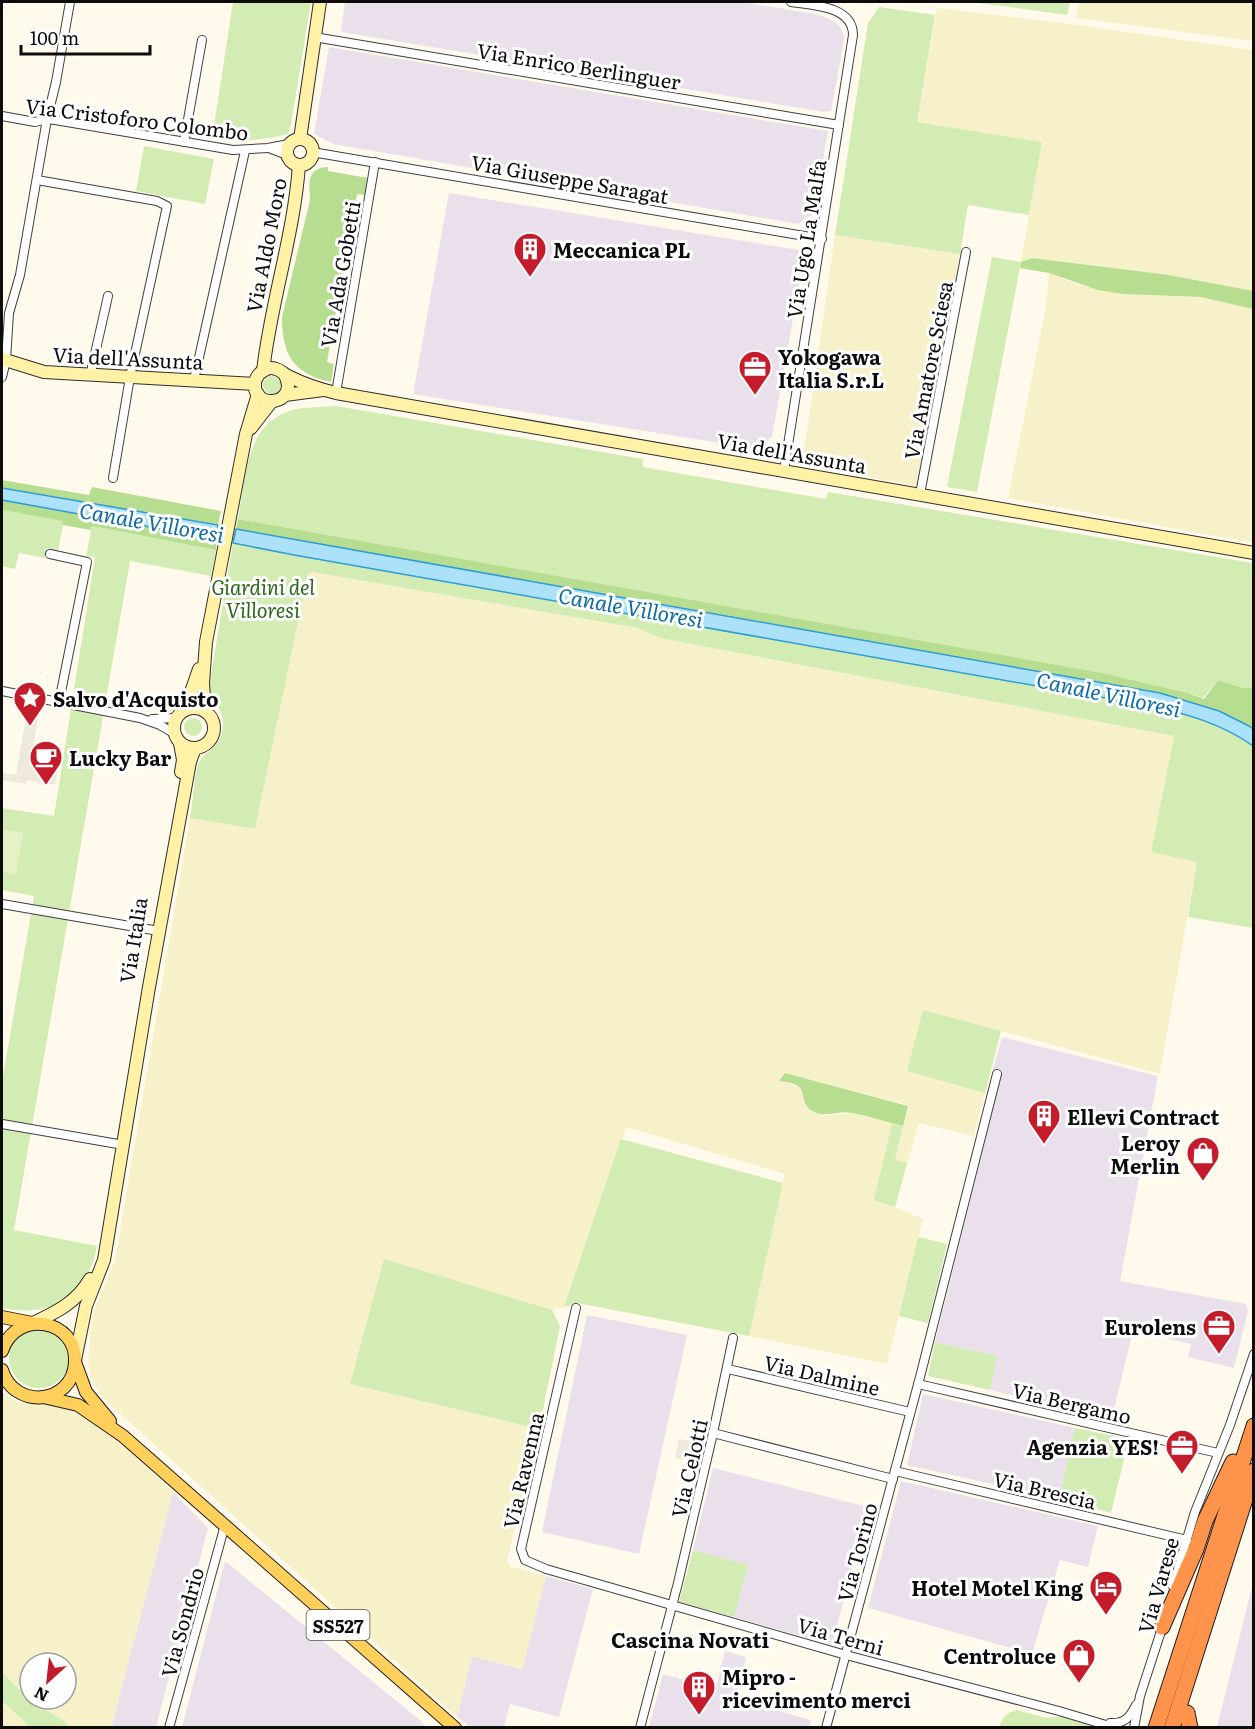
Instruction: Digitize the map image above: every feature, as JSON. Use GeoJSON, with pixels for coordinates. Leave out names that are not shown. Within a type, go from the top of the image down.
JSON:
{"type":"FeatureCollection","features":[{"type":"Feature","properties":{"kind":"highway"},"geometry":{"type":"LineString","coordinates":[[1162,1627],[1196,1549],[1205,1521],[1228,1476],[1254,1412]]}},
{"type":"Feature","properties":{"kind":"highway"},"geometry":{"type":"LineString","coordinates":[[1156,1728],[1254,1426]]}},
{"type":"Feature","properties":{"kind":"highway"},"geometry":{"type":"LineString","coordinates":[[1172,1728],[1254,1472]]}},
{"type":"Feature","properties":{"kind":"highway"},"geometry":{"type":"LineString","coordinates":[[1186,1723],[1215,1619],[1209,1609]]}},
{"type":"Feature","properties":{"kind":"main road"},"geometry":{"type":"LineString","coordinates":[[2,1317],[50,1325],[63,1333],[72,1347],[86,1392],[123,1436]]}},
{"type":"Feature","properties":{"kind":"main road"},"geometry":{"type":"LineString","coordinates":[[2,1351],[14,1331],[33,1323]]}},
{"type":"Feature","properties":{"kind":"main road"},"geometry":{"type":"LineString","coordinates":[[43,1397],[65,1386],[72,1375],[75,1362]]}},
{"type":"Feature","properties":{"kind":"main road"},"geometry":{"type":"LineString","coordinates":[[2,1370],[6,1381],[17,1391],[29,1397],[43,1397],[78,1405],[123,1436],[225,1525]]}},
{"type":"Feature","properties":{"kind":"main road","name":"SS527"},"geometry":{"type":"LineString","coordinates":[[225,1525],[454,1726]]}},
{"type":"Feature","properties":{"kind":"street"},"geometry":{"type":"LineString","coordinates":[[2,377],[9,313],[20,275],[70,2]]}},
{"type":"Feature","properties":{"kind":"street"},"geometry":{"type":"LineString","coordinates":[[292,146],[310,144],[312,152],[310,160],[299,165],[291,162],[292,146],[320,2]]}},
{"type":"Feature","properties":{"kind":"street","name":"Via Ugo La Malfa"},"geometry":{"type":"LineString","coordinates":[[784,470],[853,35],[853,28],[844,15],[825,7],[791,2]]}},
{"type":"Feature","properties":{"kind":"street","name":"Via Enrico Berlinguer"},"geometry":{"type":"LineString","coordinates":[[314,37],[840,125]]}},
{"type":"Feature","properties":{"kind":"street"},"geometry":{"type":"LineString","coordinates":[[184,142],[202,40]]}},
{"type":"Feature","properties":{"kind":"street","name":"Via Cristoforo Colombo"},"geometry":{"type":"LineString","coordinates":[[2,116],[35,122],[47,119],[245,151],[292,146]]}},
{"type":"Feature","properties":{"kind":"street"},"geometry":{"type":"LineString","coordinates":[[194,380],[245,151]]}},
{"type":"Feature","properties":{"kind":"street","name":"Via Giuseppe Saragat"},"geometry":{"type":"LineString","coordinates":[[312,152],[822,239]]}},
{"type":"Feature","properties":{"kind":"street","name":"Via Ada Gobetti"},"geometry":{"type":"LineString","coordinates":[[330,391],[375,162]]}},
{"type":"Feature","properties":{"kind":"street","name":"Via Aldo Moro"},"geometry":{"type":"LineString","coordinates":[[263,371],[268,333],[295,206],[299,165]]}},
{"type":"Feature","properties":{"kind":"street"},"geometry":{"type":"LineString","coordinates":[[37,180],[157,201],[167,206],[130,377],[113,478]]}},
{"type":"Feature","properties":{"kind":"street","name":"Via Amatore Sciesa"},"geometry":{"type":"LineString","coordinates":[[920,494],[966,252]]}},
{"type":"Feature","properties":{"kind":"street"},"geometry":{"type":"LineString","coordinates":[[90,376],[108,296]]}},
{"type":"Feature","properties":{"kind":"street","name":"Via Aldo Moro"},"geometry":{"type":"LineString","coordinates":[[268,333],[272,354],[283,373]]}},
{"type":"Feature","properties":{"kind":"street","name":"Via dell'Assunta"},"geometry":{"type":"LineString","coordinates":[[4,359],[44,372],[194,380],[257,389]]}},
{"type":"Feature","properties":{"kind":"street"},"geometry":{"type":"LineString","coordinates":[[205,711],[205,650],[259,374],[275,368],[283,373],[288,385],[281,399],[272,401],[262,398],[257,389]]}},
{"type":"Feature","properties":{"kind":"street","name":"Via dell'Assunta"},"geometry":{"type":"LineString","coordinates":[[283,373],[330,391],[1254,553]]}},
{"type":"Feature","properties":{"kind":"street","name":"Via dell'Assunta"},"geometry":{"type":"LineString","coordinates":[[285,395],[330,391]]}},
{"type":"Feature","properties":{"kind":"street"},"geometry":{"type":"LineString","coordinates":[[246,434],[272,401]]}},
{"type":"Feature","properties":{"kind":"street"},"geometry":{"type":"LineString","coordinates":[[50,554],[87,562],[58,702]]}},
{"type":"Feature","properties":{"kind":"street"},"geometry":{"type":"LineString","coordinates":[[178,739],[174,726],[205,650]]}},
{"type":"Feature","properties":{"kind":"street"},"geometry":{"type":"LineString","coordinates":[[2,691],[140,718],[160,725],[178,739],[195,748],[209,740],[214,730],[212,719],[205,711],[197,708],[180,714],[140,718]]}},
{"type":"Feature","properties":{"kind":"street","name":"Via Italia"},"geometry":{"type":"LineString","coordinates":[[33,1323],[68,1305],[81,1295],[90,1281],[97,1259],[183,760],[178,739]]}},
{"type":"Feature","properties":{"kind":"street","name":"Via Italia"},"geometry":{"type":"LineString","coordinates":[[118,1144],[122,1140],[128,1110],[190,762],[195,748]]}},
{"type":"Feature","properties":{"kind":"street"},"geometry":{"type":"LineString","coordinates":[[153,930],[157,925],[166,897]]}},
{"type":"Feature","properties":{"kind":"street"},"geometry":{"type":"LineString","coordinates":[[2,904],[153,930]]}},
{"type":"Feature","properties":{"kind":"street"},"geometry":{"type":"LineString","coordinates":[[153,930],[155,936],[154,964]]}},
{"type":"Feature","properties":{"kind":"street","name":"Via Torino"},"geometry":{"type":"LineString","coordinates":[[826,1728],[918,1384],[997,1074]]}},
{"type":"Feature","properties":{"kind":"street","name":"Via Italia"},"geometry":{"type":"LineString","coordinates":[[75,1362],[86,1306],[104,1260],[128,1110]]}},
{"type":"Feature","properties":{"kind":"street"},"geometry":{"type":"LineString","coordinates":[[2,1124],[118,1144]]}},
{"type":"Feature","properties":{"kind":"street","name":"Via Italia"},"geometry":{"type":"LineString","coordinates":[[117,1187],[120,1155],[118,1144]]}},
{"type":"Feature","properties":{"kind":"street","name":"Via Ravenna"},"geometry":{"type":"LineString","coordinates":[[576,1308],[521,1549],[525,1560],[530,1563],[672,1605]]}},
{"type":"Feature","properties":{"kind":"street","name":"Via Celotti"},"geometry":{"type":"LineString","coordinates":[[640,1728],[714,1433],[733,1338]]}},
{"type":"Feature","properties":{"kind":"street","name":"Via Varese"},"geometry":{"type":"LineString","coordinates":[[1134,1728],[1140,1696],[1187,1540],[1254,1354]]}},
{"type":"Feature","properties":{"kind":"street","name":"Via Dalmine"},"geometry":{"type":"LineString","coordinates":[[728,1369],[910,1412]]}},
{"type":"Feature","properties":{"kind":"street","name":"Via Bergamo"},"geometry":{"type":"LineString","coordinates":[[918,1384],[1218,1453]]}},
{"type":"Feature","properties":{"kind":"street","name":"Via Brescia"},"geometry":{"type":"LineString","coordinates":[[714,1433],[1187,1540]]}},
{"type":"Feature","properties":{"kind":"street","name":"Via Sondrio"},"geometry":{"type":"LineString","coordinates":[[170,1728],[225,1525]]}},
{"type":"Feature","properties":{"kind":"street","name":"Via Terni"},"geometry":{"type":"LineString","coordinates":[[672,1605],[1116,1728]]}},
{"type":"Feature","properties":{"kind":"street"},"geometry":{"type":"LineString","coordinates":[[1106,1724],[1118,1724],[1126,1720],[1140,1696]]}},
{"type":"Feature","properties":{"kind":"shaded area"},"geometry":{"type":"Polygon","coordinates":[[[345,2],[741,2],[825,17],[840,27],[844,41],[831,111],[824,112],[341,32],[345,2]]]}},
{"type":"Feature","properties":{"kind":"shaded area"},"geometry":{"type":"Polygon","coordinates":[[[1079,2],[1253,2],[1253,41],[1076,18],[1079,2]]]}},
{"type":"Feature","properties":{"kind":"shaded area"},"geometry":{"type":"Polygon","coordinates":[[[937,8],[1253,50],[1253,291],[1169,275],[1032,258],[1021,262],[1042,142],[917,122],[937,8]]]}},
{"type":"Feature","properties":{"kind":"shaded area"},"geometry":{"type":"Polygon","coordinates":[[[329,47],[828,131],[814,214],[798,224],[333,144],[314,134],[329,47]]]}},
{"type":"Feature","properties":{"kind":"shaded area"},"geometry":{"type":"Polygon","coordinates":[[[449,193],[805,251],[772,437],[758,449],[413,394],[449,193]]]}},
{"type":"Feature","properties":{"kind":"shaded area"},"geometry":{"type":"Polygon","coordinates":[[[835,235],[960,254],[917,486],[802,465],[835,235]]]}},
{"type":"Feature","properties":{"kind":"shaded area"},"geometry":{"type":"Polygon","coordinates":[[[1049,273],[1076,284],[1123,294],[1201,297],[1253,309],[1253,543],[1008,498],[1046,306],[1049,273]]]}},
{"type":"Feature","properties":{"kind":"shaded area"},"geometry":{"type":"Polygon","coordinates":[[[312,572],[638,628],[660,638],[1174,736],[1151,852],[1197,861],[1160,1074],[1001,1031],[974,1136],[919,1123],[895,1207],[923,1219],[887,1364],[749,1336],[785,1174],[626,1127],[564,1307],[350,1384],[539,1429],[507,1561],[511,1567],[546,1576],[522,1669],[472,1656],[457,1717],[104,1399],[92,1381],[88,1363],[94,1311],[115,1260],[190,818],[255,829],[308,574],[312,572]],[[785,1073],[779,1081],[801,1088],[811,1110],[828,1115],[852,1113],[902,1126],[907,1105],[785,1073]]]}},
{"type":"Feature","properties":{"kind":"shaded area","name":"Salvo d'Acquisto"},"geometry":{"type":"Polygon","coordinates":[[[28,705],[40,708],[33,747],[61,752],[55,785],[27,780],[26,784],[2,780],[2,773],[16,775],[28,705]]]}},
{"type":"Feature","properties":{"kind":"shaded area"},"geometry":{"type":"Polygon","coordinates":[[[1002,1037],[1158,1076],[1120,1281],[1246,1304],[1248,1311],[1234,1368],[1188,1357],[1191,1344],[1133,1330],[1112,1418],[990,1390],[997,1356],[935,1342],[1001,1076],[992,1073],[1002,1037]]]}},
{"type":"Feature","properties":{"kind":"shaded area"},"geometry":{"type":"Polygon","coordinates":[[[587,1315],[687,1335],[639,1554],[542,1532],[587,1315]]]}},
{"type":"Feature","properties":{"kind":"shaded area"},"geometry":{"type":"Polygon","coordinates":[[[4,1393],[17,1402],[54,1405],[87,1415],[104,1427],[173,1492],[111,1727],[70,1727],[48,1711],[78,1711],[78,1651],[18,1651],[18,1688],[2,1672],[2,1394],[4,1393]]]}},
{"type":"Feature","properties":{"kind":"shaded area"},"geometry":{"type":"Polygon","coordinates":[[[923,1394],[1075,1428],[1059,1499],[907,1465],[923,1394]]]}},
{"type":"Feature","properties":{"kind":"shaded area"},"geometry":{"type":"Polygon","coordinates":[[[679,1439],[698,1443],[694,1462],[675,1458],[679,1439]]]}},
{"type":"Feature","properties":{"kind":"shaded area"},"geometry":{"type":"Polygon","coordinates":[[[713,1468],[868,1507],[832,1645],[734,1617],[748,1565],[693,1550],[713,1468]]]}},
{"type":"Feature","properties":{"kind":"shaded area"},"geometry":{"type":"Polygon","coordinates":[[[901,1481],[1098,1526],[1088,1567],[1060,1560],[1032,1654],[868,1608],[901,1481]]]}},
{"type":"Feature","properties":{"kind":"shaded area"},"geometry":{"type":"Polygon","coordinates":[[[173,1492],[208,1528],[156,1727],[111,1728],[173,1492]]]}},
{"type":"Feature","properties":{"kind":"shaded area"},"geometry":{"type":"Polygon","coordinates":[[[225,1561],[421,1721],[425,1727],[182,1727],[225,1561]]]}},
{"type":"Feature","properties":{"kind":"shaded area"},"geometry":{"type":"Polygon","coordinates":[[[546,1576],[593,1589],[559,1717],[510,1704],[504,1727],[470,1727],[457,1717],[472,1656],[522,1669],[546,1576]]]}},
{"type":"Feature","properties":{"kind":"shaded area"},"geometry":{"type":"Polygon","coordinates":[[[1253,1583],[1253,1727],[1217,1727],[1253,1583]]]}},
{"type":"Feature","properties":{"kind":"shaded area"},"geometry":{"type":"Polygon","coordinates":[[[725,1651],[746,1657],[736,1699],[811,1720],[809,1727],[649,1727],[663,1674],[716,1688],[725,1651]]]}},
{"type":"Feature","properties":{"kind":"shaded area"},"geometry":{"type":"Polygon","coordinates":[[[2,1701],[7,1706],[30,1727],[2,1727],[2,1701]]]}},
{"type":"Feature","properties":{"kind":"green space"},"geometry":{"type":"Polygon","coordinates":[[[233,2],[311,2],[288,134],[250,140],[212,139],[233,2]]]}},
{"type":"Feature","properties":{"kind":"green space"},"geometry":{"type":"Polygon","coordinates":[[[971,2],[1070,2],[1067,15],[971,2]]]}},
{"type":"Feature","properties":{"kind":"green space"},"geometry":{"type":"Polygon","coordinates":[[[879,7],[935,15],[917,122],[1042,142],[1029,215],[968,205],[960,254],[835,235],[868,23],[879,7]]]}},
{"type":"Feature","properties":{"kind":"green space"},"geometry":{"type":"Polygon","coordinates":[[[144,146],[214,159],[205,204],[136,191],[144,146]]]}},
{"type":"Feature","properties":{"kind":"green space"},"geometry":{"type":"Polygon","coordinates":[[[328,167],[328,171],[368,178],[365,195],[357,194],[327,362],[334,364],[331,382],[307,374],[292,360],[284,342],[282,317],[310,200],[311,177],[316,170],[328,167]]]}},
{"type":"Feature","properties":{"kind":"green space"},"geometry":{"type":"Polygon","coordinates":[[[992,257],[1021,262],[977,492],[947,487],[992,257]]]}},
{"type":"Feature","properties":{"kind":"green space"},"geometry":{"type":"Polygon","coordinates":[[[1032,258],[1169,275],[1253,291],[1253,309],[1201,297],[1123,294],[1098,290],[1049,273],[1020,268],[1021,262],[1032,258]]]}},
{"type":"Feature","properties":{"kind":"green space"},"geometry":{"type":"Polygon","coordinates":[[[268,376],[276,376],[281,381],[279,392],[268,394],[263,389],[263,381],[268,376]]]}},
{"type":"Feature","properties":{"kind":"green space"},"geometry":{"type":"Polygon","coordinates":[[[336,406],[643,459],[643,467],[826,499],[828,492],[1253,563],[1253,687],[1244,688],[1218,680],[1203,698],[1103,673],[238,519],[252,449],[259,435],[270,422],[284,413],[303,408],[336,406]]]}},
{"type":"Feature","properties":{"kind":"green space"},"geometry":{"type":"Polygon","coordinates":[[[2,480],[89,495],[92,487],[221,511],[218,525],[2,488],[2,480]]]}},
{"type":"Feature","properties":{"kind":"green space"},"geometry":{"type":"Polygon","coordinates":[[[2,500],[217,539],[216,550],[92,526],[91,530],[63,525],[63,521],[2,510],[2,500]]]}},
{"type":"Feature","properties":{"kind":"green space"},"geometry":{"type":"Polygon","coordinates":[[[2,510],[64,521],[58,551],[47,549],[45,558],[19,553],[15,569],[2,566],[2,510]]]}},
{"type":"Feature","properties":{"kind":"green space"},"geometry":{"type":"Polygon","coordinates":[[[238,519],[1103,673],[1188,693],[1204,699],[1218,680],[1244,688],[1253,687],[1253,729],[1219,711],[1160,693],[236,529],[238,519]]]}},
{"type":"Feature","properties":{"kind":"green space"},"geometry":{"type":"Polygon","coordinates":[[[92,526],[216,550],[211,576],[130,561],[14,1230],[97,1246],[85,1279],[76,1291],[51,1306],[36,1310],[20,1310],[2,1308],[2,1082],[34,896],[2,890],[2,808],[54,816],[95,557],[86,556],[92,526]]]}},
{"type":"Feature","properties":{"kind":"green space","name":"Giardini del Villoresi"},"geometry":{"type":"Polygon","coordinates":[[[233,543],[1156,707],[1206,722],[1230,732],[1253,746],[1253,928],[1188,917],[1197,862],[1151,852],[1174,736],[660,638],[638,628],[312,572],[308,574],[255,829],[190,818],[199,763],[201,758],[220,740],[222,733],[222,714],[209,687],[233,543]]]}},
{"type":"Feature","properties":{"kind":"green space"},"geometry":{"type":"Polygon","coordinates":[[[189,718],[197,718],[202,723],[200,734],[189,736],[184,731],[184,723],[189,718]]]}},
{"type":"Feature","properties":{"kind":"green space"},"geometry":{"type":"Polygon","coordinates":[[[2,829],[23,833],[16,875],[2,872],[2,829]]]}},
{"type":"Feature","properties":{"kind":"green space"},"geometry":{"type":"Polygon","coordinates":[[[923,1010],[1001,1031],[985,1093],[907,1071],[923,1010]]]}},
{"type":"Feature","properties":{"kind":"green space"},"geometry":{"type":"Polygon","coordinates":[[[785,1073],[908,1106],[903,1126],[852,1113],[816,1113],[807,1106],[801,1089],[797,1085],[779,1081],[785,1073]]]}},
{"type":"Feature","properties":{"kind":"green space"},"geometry":{"type":"Polygon","coordinates":[[[892,1124],[903,1126],[895,1160],[907,1163],[895,1207],[874,1200],[892,1124]]]}},
{"type":"Feature","properties":{"kind":"green space"},"geometry":{"type":"Polygon","coordinates":[[[621,1139],[783,1183],[749,1336],[577,1303],[564,1307],[621,1139]]]}},
{"type":"Feature","properties":{"kind":"green space"},"geometry":{"type":"Polygon","coordinates":[[[918,1237],[947,1244],[928,1323],[899,1316],[918,1237]]]}},
{"type":"Feature","properties":{"kind":"green space"},"geometry":{"type":"Polygon","coordinates":[[[384,1259],[552,1310],[560,1326],[539,1429],[350,1384],[384,1259]]]}},
{"type":"Feature","properties":{"kind":"green space"},"geometry":{"type":"Polygon","coordinates":[[[39,1328],[56,1333],[64,1341],[69,1358],[64,1375],[56,1383],[39,1388],[22,1383],[14,1375],[9,1358],[14,1341],[22,1333],[39,1328]]]}},
{"type":"Feature","properties":{"kind":"green space"},"geometry":{"type":"Polygon","coordinates":[[[935,1342],[997,1356],[990,1390],[928,1376],[935,1342]]]}},
{"type":"Feature","properties":{"kind":"green space"},"geometry":{"type":"Polygon","coordinates":[[[1075,1428],[1129,1439],[1111,1513],[1059,1499],[1075,1428]]]}},
{"type":"Feature","properties":{"kind":"green space"},"geometry":{"type":"Polygon","coordinates":[[[693,1550],[748,1565],[734,1617],[679,1602],[693,1550]]]}},
{"type":"Feature","properties":{"kind":"green space"},"geometry":{"type":"Polygon","coordinates":[[[2,1672],[18,1688],[18,1711],[48,1711],[70,1727],[30,1727],[2,1701],[2,1672]]]}},
{"type":"Feature","properties":{"kind":"green space"},"geometry":{"type":"Polygon","coordinates":[[[1017,1710],[1047,1718],[1064,1716],[1102,1728],[999,1728],[1005,1716],[1017,1710]]]}},
{"type":"Feature","properties":{"kind":"water","name":"Canale Villoresi"},"geometry":{"type":"Polygon","coordinates":[[[2,488],[218,525],[216,539],[2,500],[2,488]]]}},
{"type":"Feature","properties":{"kind":"water","name":"Canale Villoresi"},"geometry":{"type":"Polygon","coordinates":[[[236,529],[1160,693],[1219,711],[1249,726],[1253,729],[1253,746],[1230,732],[1206,722],[1156,707],[294,555],[233,543],[236,529]]]}},
{"type":"Feature","properties":{"kind":"place","name":"Meccanica PL"},"geometry":{"type":"Point","coordinates":[530,278]}},
{"type":"Feature","properties":{"kind":"place","name":"Yokogawa Italia S.r.L"},"geometry":{"type":"Point","coordinates":[755,396]}},
{"type":"Feature","properties":{"kind":"place","name":"Salvo d'Acquisto"},"geometry":{"type":"Point","coordinates":[30,727]}},
{"type":"Feature","properties":{"kind":"place","name":"Lucky Bar"},"geometry":{"type":"Point","coordinates":[46,786]}},
{"type":"Feature","properties":{"kind":"place","name":"Ellevi Contract"},"geometry":{"type":"Point","coordinates":[1044,1145]}},
{"type":"Feature","properties":{"kind":"place","name":"Leroy Merlin"},"geometry":{"type":"Point","coordinates":[1203,1182]}},
{"type":"Feature","properties":{"kind":"place","name":"Eurolens"},"geometry":{"type":"Point","coordinates":[1219,1355]}},
{"type":"Feature","properties":{"kind":"place","name":"Agenzia YES!"},"geometry":{"type":"Point","coordinates":[1182,1475]}},
{"type":"Feature","properties":{"kind":"place","name":"Hotel Motel King"},"geometry":{"type":"Point","coordinates":[1106,1616]}},
{"type":"Feature","properties":{"kind":"place","name":"Centroluce"},"geometry":{"type":"Point","coordinates":[1079,1684]}},
{"type":"Feature","properties":{"kind":"place","name":"Mipro - ricevimento merci"},"geometry":{"type":"Point","coordinates":[699,1716]}},
{"type":"Feature","properties":{"kind":"district","name":"Cascina Novati"},"geometry":{"type":"Point","coordinates":[690,1638]}}]}
